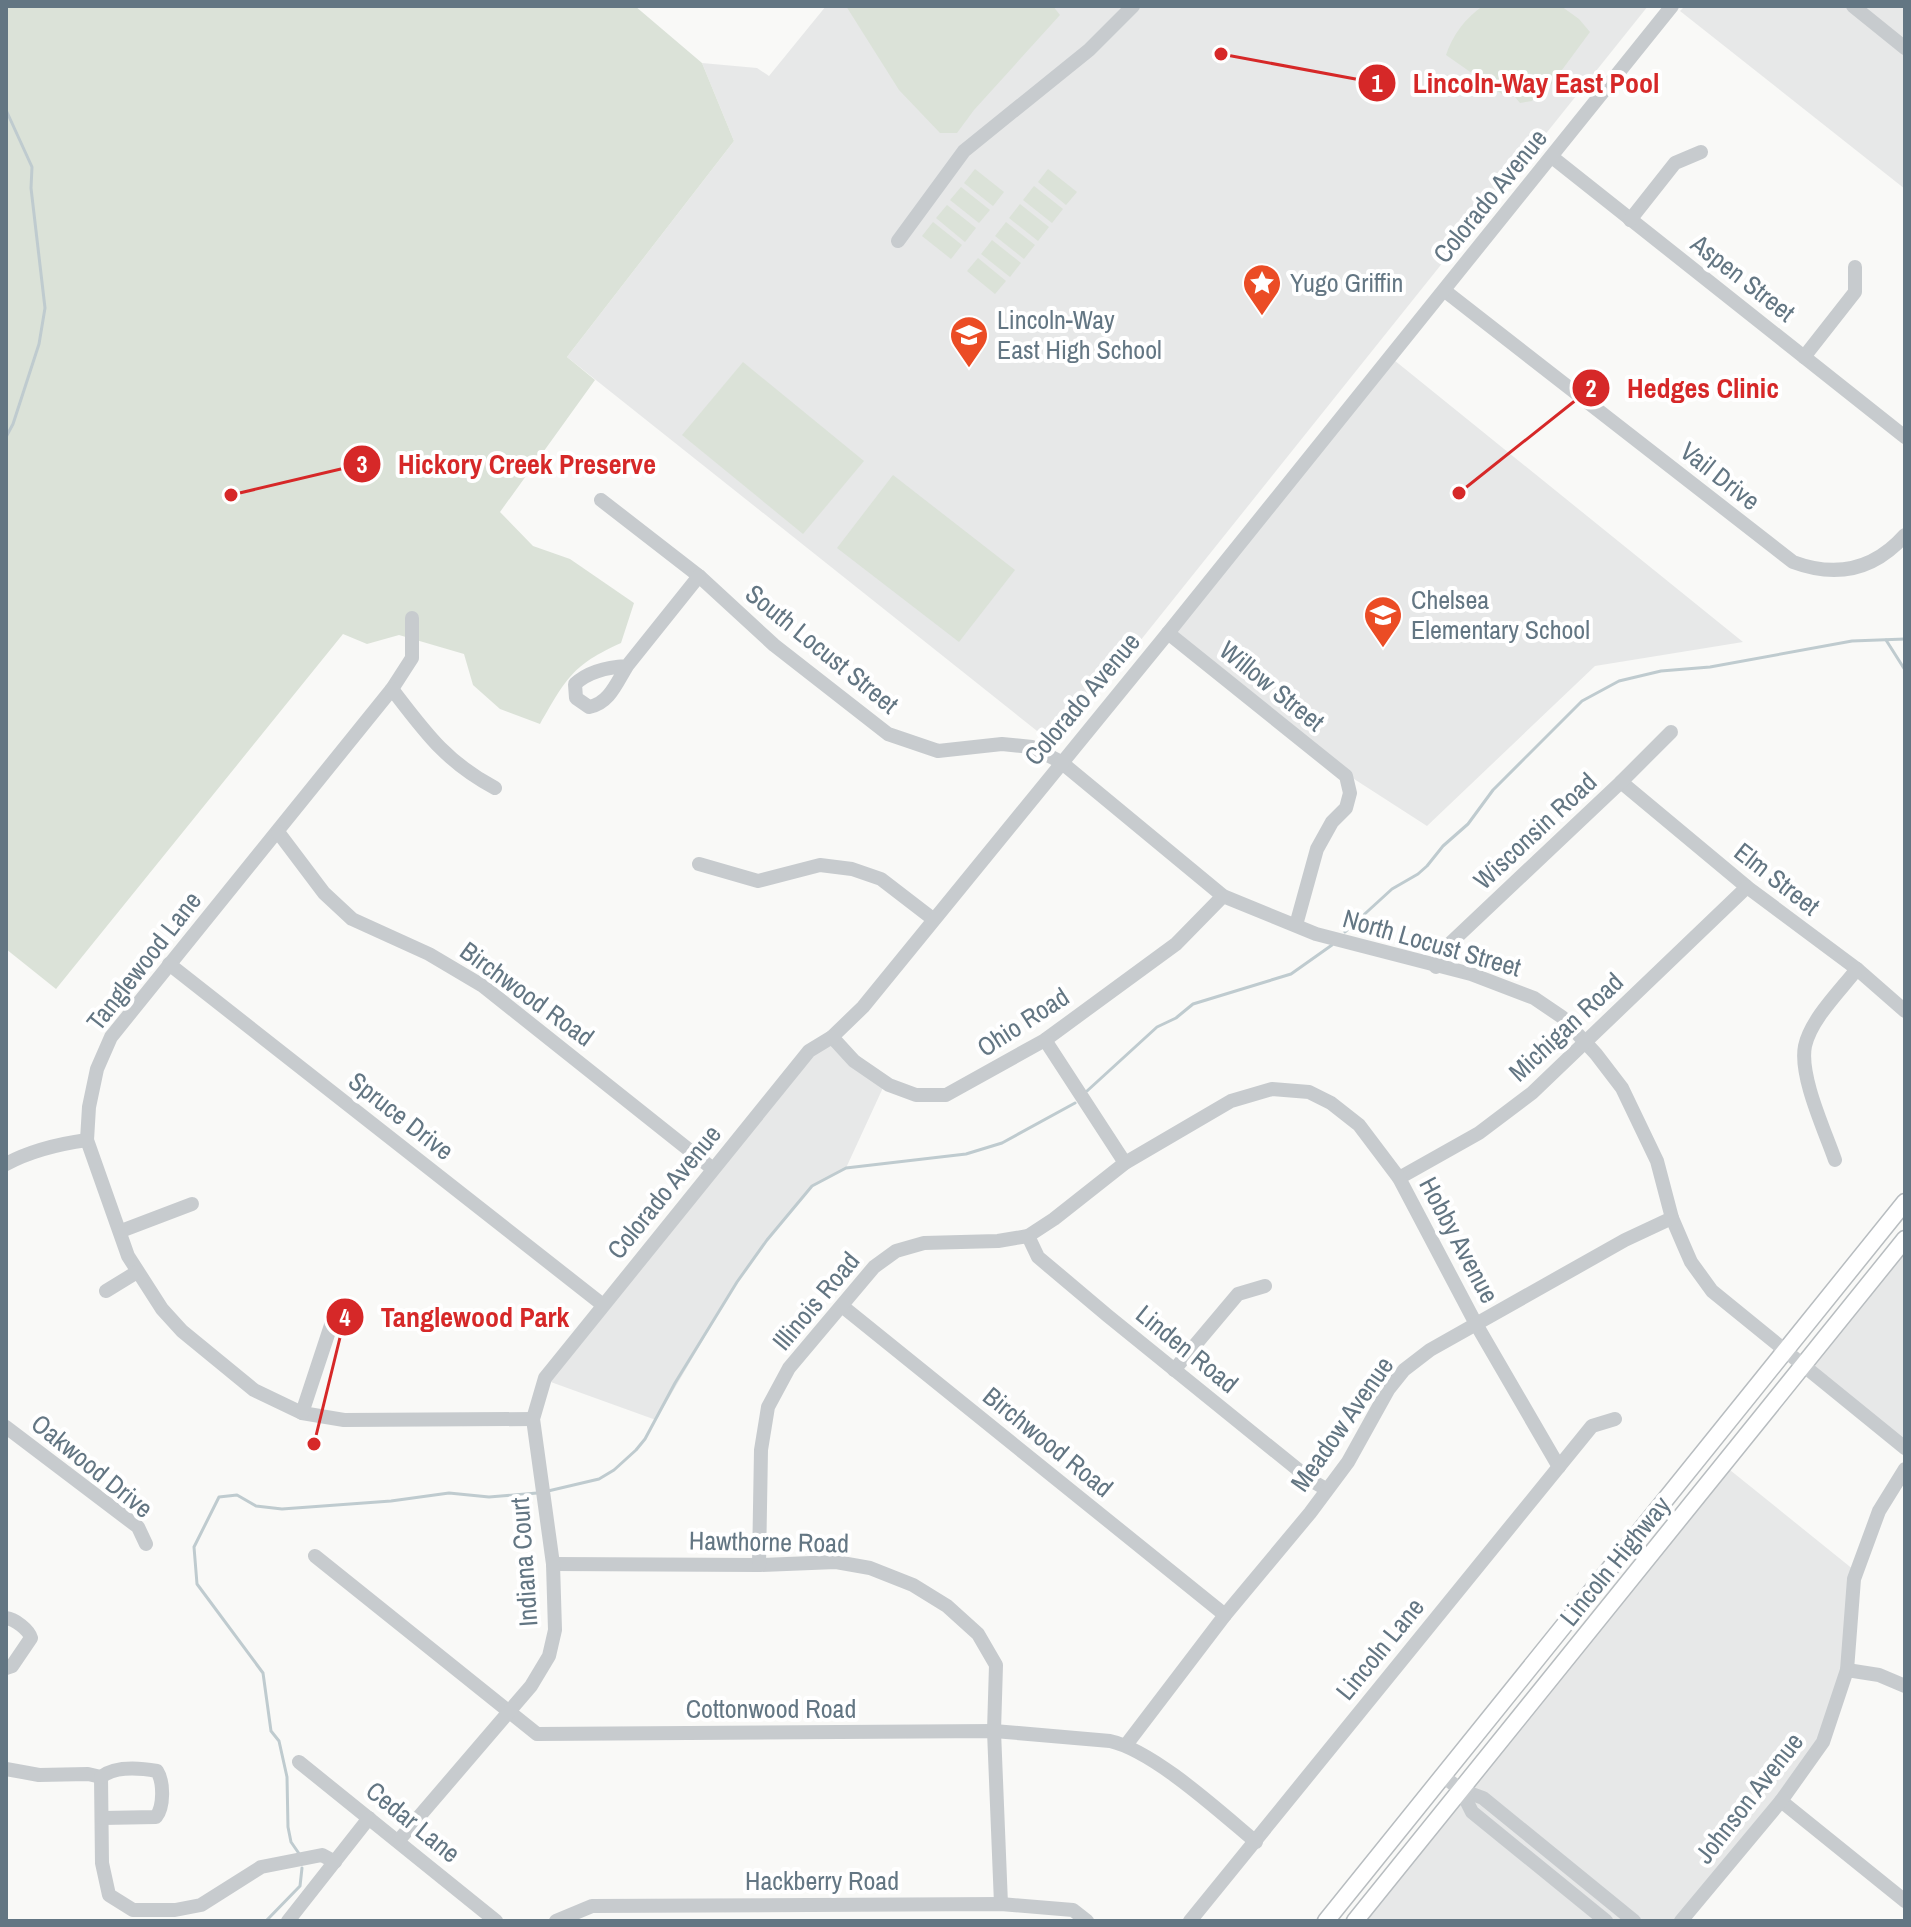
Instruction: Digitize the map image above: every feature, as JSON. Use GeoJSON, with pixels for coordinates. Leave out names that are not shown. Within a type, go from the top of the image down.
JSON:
{"type":"FeatureCollection","features":[{"type":"Feature","properties":{"kind":"main road","name":"Lincoln Highway"},"geometry":{"type":"LineString","coordinates":[[1326,1921],[1905,1202]]}},
{"type":"Feature","properties":{"kind":"main road","name":"Lincoln Highway"},"geometry":{"type":"LineString","coordinates":[[1355,1921],[1905,1239]]}},
{"type":"Feature","properties":{"kind":"street"},"geometry":{"type":"LineString","coordinates":[[898,241],[964,151],[1089,50],[1133,6]]}},
{"type":"Feature","properties":{"kind":"street","name":"Colorado Avenue"},"geometry":{"type":"LineString","coordinates":[[533,1419],[545,1378],[603,1305],[809,1051],[832,1037],[863,1007],[1445,291],[1672,6]]}},
{"type":"Feature","properties":{"kind":"street"},"geometry":{"type":"LineString","coordinates":[[1853,6],[1905,48]]}},
{"type":"Feature","properties":{"kind":"street"},"geometry":{"type":"LineString","coordinates":[[1630,220],[1675,163],[1701,152]]}},
{"type":"Feature","properties":{"kind":"street","name":"Aspen Street"},"geometry":{"type":"LineString","coordinates":[[1552,157],[1905,437]]}},
{"type":"Feature","properties":{"kind":"street"},"geometry":{"type":"LineString","coordinates":[[1804,357],[1855,292],[1855,267]]}},
{"type":"Feature","properties":{"kind":"street","name":"Vail Drive"},"geometry":{"type":"LineString","coordinates":[[1445,291],[1793,562],[1823,570],[1858,568],[1887,552],[1905,535]]}},
{"type":"Feature","properties":{"kind":"street","name":"South Locust Street"},"geometry":{"type":"LineString","coordinates":[[601,500],[699,576],[774,645],[888,734],[938,751],[1002,744],[1032,747],[1061,762]]}},
{"type":"Feature","properties":{"kind":"street"},"geometry":{"type":"LineString","coordinates":[[627,666],[699,576]]}},
{"type":"Feature","properties":{"kind":"street","name":"Tanglewood Lane"},"geometry":{"type":"LineString","coordinates":[[412,618],[412,658],[392,689],[111,1037],[97,1069],[89,1107],[87,1140],[128,1256],[137,1272],[162,1309],[192,1339],[254,1390],[302,1413],[344,1420],[533,1419]]}},
{"type":"Feature","properties":{"kind":"street","name":"Willow Street"},"geometry":{"type":"LineString","coordinates":[[1168,633],[1346,776],[1350,793],[1346,808],[1332,822],[1317,849],[1296,925]]}},
{"type":"Feature","properties":{"kind":"street"},"geometry":{"type":"LineString","coordinates":[[392,689],[440,750],[468,774],[495,788]]}},
{"type":"Feature","properties":{"kind":"street","name":"Wisconsin Road"},"geometry":{"type":"LineString","coordinates":[[1436,967],[1442,951],[1671,732]]}},
{"type":"Feature","properties":{"kind":"street","name":"North Locust Street"},"geometry":{"type":"LineString","coordinates":[[1061,762],[1223,896],[1316,934],[1471,974],[1534,998],[1562,1017],[1615,1077],[1631,1105],[1657,1161],[1672,1218],[1691,1262],[1712,1291],[1905,1448]]}},
{"type":"Feature","properties":{"kind":"street","name":"Elm Street"},"geometry":{"type":"LineString","coordinates":[[1621,782],[1747,887],[1857,969],[1905,1011]]}},
{"type":"Feature","properties":{"kind":"street","name":"Birchwood Road"},"geometry":{"type":"LineString","coordinates":[[278,832],[324,893],[352,919],[429,954],[483,986],[713,1169]]}},
{"type":"Feature","properties":{"kind":"street"},"geometry":{"type":"LineString","coordinates":[[699,864],[758,881],[820,865],[852,869],[881,879],[933,919]]}},
{"type":"Feature","properties":{"kind":"street","name":"Michigan Road"},"geometry":{"type":"LineString","coordinates":[[1399,1178],[1496,1122],[1532,1093],[1747,887]]}},
{"type":"Feature","properties":{"kind":"street","name":"Ohio Road"},"geometry":{"type":"LineString","coordinates":[[832,1037],[854,1061],[889,1085],[916,1095],[946,1095],[1045,1040],[1176,944],[1223,896]]}},
{"type":"Feature","properties":{"kind":"street","name":"Spruce Drive"},"geometry":{"type":"LineString","coordinates":[[169,964],[603,1305]]}},
{"type":"Feature","properties":{"kind":"street"},"geometry":{"type":"LineString","coordinates":[[1835,1160],[1808,1084],[1805,1047],[1821,1014],[1857,969]]}},
{"type":"Feature","properties":{"kind":"street"},"geometry":{"type":"LineString","coordinates":[[1045,1040],[1125,1163]]}},
{"type":"Feature","properties":{"kind":"street","name":"Illinois Road"},"geometry":{"type":"LineString","coordinates":[[759,1565],[761,1450],[768,1407],[789,1368],[874,1267],[896,1251],[924,1243],[998,1241],[1028,1236],[1125,1163],[1231,1101],[1272,1089]]}},
{"type":"Feature","properties":{"kind":"street","name":"Hobby Avenue"},"geometry":{"type":"LineString","coordinates":[[1272,1089],[1309,1092],[1331,1103],[1359,1125],[1399,1178],[1476,1324],[1559,1467]]}},
{"type":"Feature","properties":{"kind":"street"},"geometry":{"type":"LineString","coordinates":[[6,1164],[57,1144],[87,1140]]}},
{"type":"Feature","properties":{"kind":"street"},"geometry":{"type":"LineString","coordinates":[[121,1231],[192,1204]]}},
{"type":"Feature","properties":{"kind":"street","name":"Meadow Avenue"},"geometry":{"type":"LineString","coordinates":[[1126,1745],[1348,1462],[1388,1390],[1404,1370],[1430,1350],[1625,1240],[1672,1218]]}},
{"type":"Feature","properties":{"kind":"street","name":"Linden Road"},"geometry":{"type":"LineString","coordinates":[[1028,1236],[1038,1257],[1174,1370],[1326,1489]]}},
{"type":"Feature","properties":{"kind":"street"},"geometry":{"type":"LineString","coordinates":[[106,1291],[137,1272]]}},
{"type":"Feature","properties":{"kind":"street"},"geometry":{"type":"LineString","coordinates":[[1174,1370],[1238,1294],[1265,1286]]}},
{"type":"Feature","properties":{"kind":"street","name":"Birchwood Road"},"geometry":{"type":"LineString","coordinates":[[842,1306],[1225,1615]]}},
{"type":"Feature","properties":{"kind":"street"},"geometry":{"type":"LineString","coordinates":[[302,1413],[335,1313]]}},
{"type":"Feature","properties":{"kind":"street","name":"Indiana Court"},"geometry":{"type":"LineString","coordinates":[[399,1840],[531,1686],[549,1656],[555,1630],[553,1564],[533,1419]]}},
{"type":"Feature","properties":{"kind":"street","name":"Lincoln Lane"},"geometry":{"type":"LineString","coordinates":[[1190,1921],[1592,1426],[1615,1419]]}},
{"type":"Feature","properties":{"kind":"street","name":"Oakwood Drive"},"geometry":{"type":"LineString","coordinates":[[6,1427],[138,1527],[146,1544]]}},
{"type":"Feature","properties":{"kind":"street","name":"Johnson Avenue"},"geometry":{"type":"LineString","coordinates":[[1681,1921],[1781,1801],[1823,1742],[1847,1670],[1854,1579],[1879,1511],[1905,1469]]}},
{"type":"Feature","properties":{"kind":"street","name":"Cottonwood Road"},"geometry":{"type":"LineString","coordinates":[[315,1556],[537,1734],[994,1731],[1126,1745],[1191,1788],[1256,1842]]}},
{"type":"Feature","properties":{"kind":"street","name":"Hawthorne Road"},"geometry":{"type":"LineString","coordinates":[[553,1564],[759,1565],[836,1562],[870,1568],[913,1585],[947,1606],[978,1634],[996,1665],[994,1731],[1001,1904]]}},
{"type":"Feature","properties":{"kind":"street"},"geometry":{"type":"LineString","coordinates":[[6,1618],[29,1632],[31,1638],[12,1666],[6,1668]]}},
{"type":"Feature","properties":{"kind":"street"},"geometry":{"type":"LineString","coordinates":[[1847,1670],[1879,1675],[1905,1686]]}},
{"type":"Feature","properties":{"kind":"street","name":"Cedar Lane"},"geometry":{"type":"LineString","coordinates":[[299,1762],[496,1921]]}},
{"type":"Feature","properties":{"kind":"street"},"geometry":{"type":"LineString","coordinates":[[6,1769],[39,1775],[88,1774],[101,1777]]}},
{"type":"Feature","properties":{"kind":"street"},"geometry":{"type":"LineString","coordinates":[[101,1777],[109,1770],[141,1769],[155,1770],[161,1779],[161,1811],[156,1817],[102,1818]]}},
{"type":"Feature","properties":{"kind":"street"},"geometry":{"type":"LineString","coordinates":[[1443,1776],[1461,1790],[1483,1798],[1634,1921]]}},
{"type":"Feature","properties":{"kind":"street"},"geometry":{"type":"LineString","coordinates":[[101,1777],[102,1863],[109,1895],[133,1910],[175,1910],[201,1905],[261,1867],[275,1863],[322,1855],[335,1862]]}},
{"type":"Feature","properties":{"kind":"street"},"geometry":{"type":"LineString","coordinates":[[1461,1790],[1472,1812],[1606,1921]]}},
{"type":"Feature","properties":{"kind":"street"},"geometry":{"type":"LineString","coordinates":[[1781,1801],[1905,1901]]}},
{"type":"Feature","properties":{"kind":"street"},"geometry":{"type":"LineString","coordinates":[[288,1921],[369,1818]]}},
{"type":"Feature","properties":{"kind":"street","name":"Hackberry Road"},"geometry":{"type":"LineString","coordinates":[[556,1921],[592,1906],[1001,1904],[1073,1910],[1087,1921]]}},
{"type":"Feature","properties":{"kind":"shaded area"},"geometry":{"type":"Polygon","coordinates":[[[6,6],[635,6],[702,63],[734,141],[567,357],[595,380],[500,512],[533,546],[570,559],[634,603],[621,643],[591,659],[572,675],[540,724],[500,709],[473,685],[464,654],[399,635],[367,644],[343,634],[56,989],[6,949],[6,6]]]}},
{"type":"Feature","properties":{"kind":"shaded area","name":"Lincoln-Way East High School"},"geometry":{"type":"Polygon","coordinates":[[[826,6],[1648,6],[1056,746],[567,357],[734,141],[702,63],[757,68],[769,76],[826,6]]]}},
{"type":"Feature","properties":{"kind":"shaded area"},"geometry":{"type":"Polygon","coordinates":[[[846,6],[1053,6],[1060,15],[957,133],[940,133],[899,90],[846,6]]]}},
{"type":"Feature","properties":{"kind":"shaded area"},"geometry":{"type":"Polygon","coordinates":[[[1483,6],[1561,6],[1590,32],[1542,97],[1537,94],[1532,101],[1520,103],[1514,96],[1506,97],[1446,55],[1460,28],[1483,6]]]}},
{"type":"Feature","properties":{"kind":"shaded area"},"geometry":{"type":"Polygon","coordinates":[[[1685,6],[1905,6],[1905,189],[1680,11],[1685,6]]]}},
{"type":"Feature","properties":{"kind":"shaded area"},"geometry":{"type":"Polygon","coordinates":[[[975,169],[1004,192],[993,206],[964,183],[975,169]]]}},
{"type":"Feature","properties":{"kind":"shaded area"},"geometry":{"type":"Polygon","coordinates":[[[1048,169],[1077,192],[1066,205],[1038,182],[1048,169]]]}},
{"type":"Feature","properties":{"kind":"shaded area"},"geometry":{"type":"Polygon","coordinates":[[[1034,186],[1063,209],[1052,223],[1023,200],[1034,186]]]}},
{"type":"Feature","properties":{"kind":"shaded area"},"geometry":{"type":"Polygon","coordinates":[[[961,187],[990,210],[979,223],[950,200],[961,187]]]}},
{"type":"Feature","properties":{"kind":"shaded area"},"geometry":{"type":"Polygon","coordinates":[[[1020,204],[1049,227],[1038,241],[1009,218],[1020,204]]]}},
{"type":"Feature","properties":{"kind":"shaded area"},"geometry":{"type":"Polygon","coordinates":[[[947,205],[976,228],[965,242],[936,218],[947,205]]]}},
{"type":"Feature","properties":{"kind":"shaded area"},"geometry":{"type":"Polygon","coordinates":[[[933,222],[962,245],[951,259],[922,236],[933,222]]]}},
{"type":"Feature","properties":{"kind":"shaded area"},"geometry":{"type":"Polygon","coordinates":[[[1006,222],[1035,245],[1024,259],[995,236],[1006,222]]]}},
{"type":"Feature","properties":{"kind":"shaded area"},"geometry":{"type":"Polygon","coordinates":[[[992,240],[1021,263],[1010,277],[981,254],[992,240]]]}},
{"type":"Feature","properties":{"kind":"shaded area"},"geometry":{"type":"Polygon","coordinates":[[[978,258],[1006,281],[995,294],[967,271],[978,258]]]}},
{"type":"Feature","properties":{"kind":"shaded area","name":"Chelsea Elementary School"},"geometry":{"type":"Polygon","coordinates":[[[1394,360],[1743,642],[1595,666],[1427,826],[1351,777],[1172,632],[1394,360]]]}},
{"type":"Feature","properties":{"kind":"shaded area"},"geometry":{"type":"Polygon","coordinates":[[[743,362],[864,461],[803,534],[682,435],[743,362]]]}},
{"type":"Feature","properties":{"kind":"shaded area"},"geometry":{"type":"Polygon","coordinates":[[[893,475],[1015,570],[959,642],[837,548],[893,475]]]}},
{"type":"Feature","properties":{"kind":"shaded area"},"geometry":{"type":"Polygon","coordinates":[[[837,1038],[887,1079],[846,1168],[812,1186],[767,1240],[737,1282],[656,1420],[548,1381],[811,1052],[837,1038]]]}},
{"type":"Feature","properties":{"kind":"shaded area"},"geometry":{"type":"Polygon","coordinates":[[[1905,1244],[1905,1445],[1807,1366],[1905,1244]]]}},
{"type":"Feature","properties":{"kind":"shaded area"},"geometry":{"type":"Polygon","coordinates":[[[1725,1466],[1854,1570],[1845,1669],[1818,1742],[1774,1803],[1677,1921],[1360,1921],[1725,1466]]]}},
{"type":"Feature","properties":{"kind":"waterway"},"geometry":{"type":"LineString","coordinates":[[6,110],[32,167],[31,188],[45,308],[39,344],[6,437]]}},
{"type":"Feature","properties":{"kind":"waterway"},"geometry":{"type":"LineString","coordinates":[[1345,932],[1392,889],[1427,866],[1443,846],[1468,824],[1493,790],[1582,701],[1619,681],[1661,671],[1710,667],[1852,641],[1905,639]]}},
{"type":"Feature","properties":{"kind":"waterway"},"geometry":{"type":"LineString","coordinates":[[1886,640],[1905,670]]}},
{"type":"Feature","properties":{"kind":"waterway"},"geometry":{"type":"LineString","coordinates":[[1087,1091],[1157,1027],[1176,1018],[1193,1004],[1291,974],[1332,945]]}},
{"type":"Feature","properties":{"kind":"waterway"},"geometry":{"type":"LineString","coordinates":[[548,1491],[599,1479],[636,1450],[737,1282],[812,1186],[846,1168],[966,1154],[1002,1143],[1075,1103]]}},
{"type":"Feature","properties":{"kind":"waterway"},"geometry":{"type":"LineString","coordinates":[[300,1855],[291,1842],[287,1777],[279,1741],[271,1731],[263,1673],[197,1584],[194,1547],[219,1497],[237,1495],[256,1506],[282,1509],[391,1501],[449,1493],[489,1497],[537,1493]]}},
{"type":"Feature","properties":{"kind":"waterway"},"geometry":{"type":"LineString","coordinates":[[266,1921],[300,1886],[302,1868]]}},
{"type":"Feature","properties":{"kind":"place","name":"Lincoln-Way East Pool"},"geometry":{"type":"Point","coordinates":[1221,54]}},
{"type":"Feature","properties":{"kind":"place","name":"Yugo Griffin"},"geometry":{"type":"Point","coordinates":[1262,317]}},
{"type":"Feature","properties":{"kind":"place","name":"Lincoln-Way East High School"},"geometry":{"type":"Point","coordinates":[969,369]}},
{"type":"Feature","properties":{"kind":"place","name":"Hedges Clinic"},"geometry":{"type":"Point","coordinates":[1459,493]}},
{"type":"Feature","properties":{"kind":"place","name":"Hickory Creek Preserve"},"geometry":{"type":"Point","coordinates":[231,495]}},
{"type":"Feature","properties":{"kind":"place","name":"Chelsea Elementary School"},"geometry":{"type":"Point","coordinates":[1383,649]}},
{"type":"Feature","properties":{"kind":"place","name":"Tanglewood Park"},"geometry":{"type":"Point","coordinates":[314,1444]}}]}
